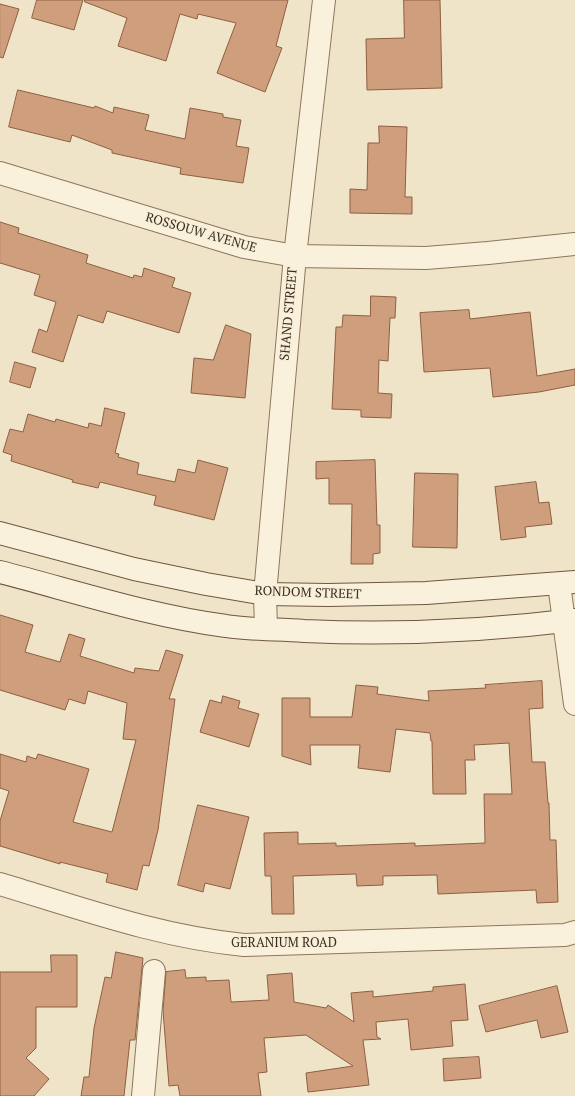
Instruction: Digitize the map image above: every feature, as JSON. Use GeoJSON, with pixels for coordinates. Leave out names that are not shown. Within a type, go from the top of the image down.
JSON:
{"type":"FeatureCollection","features":[{"type":"Feature","properties":{"kind":"street","name":"SHAND STREET"},"geometry":{"type":"LineString","coordinates":[[266,629],[265,594],[295,256],[324,0]]}},
{"type":"Feature","properties":{"kind":"street","name":"ROSSOUW AVENUE"},"geometry":{"type":"LineString","coordinates":[[0,173],[244,247],[295,256],[426,258],[575,244]]}},
{"type":"Feature","properties":{"kind":"street","name":"RONDOM STREET"},"geometry":{"type":"LineString","coordinates":[[0,533],[134,569],[206,584],[265,594],[328,596],[426,593],[567,583]]}},
{"type":"Feature","properties":{"kind":"street"},"geometry":{"type":"LineString","coordinates":[[0,572],[126,605],[198,622],[227,626],[340,632],[426,631],[502,627],[569,620]]}},
{"type":"Feature","properties":{"kind":"street"},"geometry":{"type":"LineString","coordinates":[[567,583],[575,704]]}},
{"type":"Feature","properties":{"kind":"street","name":"GERANIUM ROAD"},"geometry":{"type":"LineString","coordinates":[[0,884],[135,925],[173,934],[244,945],[565,934],[575,932]]}},
{"type":"Feature","properties":{"kind":"street"},"geometry":{"type":"LineString","coordinates":[[143,1096],[154,971]]}},
{"type":"Feature","properties":{"kind":"building"},"geometry":{"type":"Polygon","coordinates":[[[37,0],[83,0],[74,30],[32,18],[37,0]]]}},
{"type":"Feature","properties":{"kind":"building"},"geometry":{"type":"Polygon","coordinates":[[[85,0],[288,0],[276,46],[282,48],[265,92],[217,73],[236,23],[198,14],[197,19],[180,14],[166,61],[118,46],[127,18],[85,2],[85,0]]]}},
{"type":"Feature","properties":{"kind":"building"},"geometry":{"type":"Polygon","coordinates":[[[404,0],[440,0],[442,88],[367,90],[366,39],[404,38],[404,0]]]}},
{"type":"Feature","properties":{"kind":"building"},"geometry":{"type":"Polygon","coordinates":[[[0,4],[19,9],[3,58],[0,57],[0,4]]]}},
{"type":"Feature","properties":{"kind":"building"},"geometry":{"type":"Polygon","coordinates":[[[18,90],[94,108],[95,106],[113,113],[114,107],[149,115],[145,130],[185,139],[190,108],[223,114],[223,117],[241,120],[236,146],[249,148],[243,183],[180,174],[181,168],[112,153],[112,150],[72,135],[70,142],[9,127],[18,90]]]}},
{"type":"Feature","properties":{"kind":"building"},"geometry":{"type":"Polygon","coordinates":[[[379,126],[407,127],[405,197],[412,197],[412,214],[350,213],[350,189],[367,190],[368,143],[379,143],[379,126]]]}},
{"type":"Feature","properties":{"kind":"building"},"geometry":{"type":"Polygon","coordinates":[[[0,222],[19,228],[18,233],[88,255],[86,263],[133,278],[134,275],[142,277],[144,268],[175,278],[172,287],[191,293],[179,333],[107,311],[103,323],[78,315],[63,362],[32,352],[39,329],[47,332],[56,302],[34,295],[40,275],[0,263],[0,222]]]}},
{"type":"Feature","properties":{"kind":"building"},"geometry":{"type":"Polygon","coordinates":[[[371,296],[396,297],[395,318],[390,318],[388,361],[379,360],[378,393],[392,394],[391,418],[361,417],[361,410],[332,409],[336,327],[342,327],[343,315],[370,316],[371,296]]]}},
{"type":"Feature","properties":{"kind":"building"},"geometry":{"type":"Polygon","coordinates":[[[469,310],[470,319],[530,312],[537,376],[575,369],[575,385],[539,392],[493,397],[490,368],[424,372],[420,313],[469,310]]]}},
{"type":"Feature","properties":{"kind":"building"},"geometry":{"type":"Polygon","coordinates":[[[226,325],[251,334],[245,398],[191,393],[194,358],[213,360],[226,325]]]}},
{"type":"Feature","properties":{"kind":"building"},"geometry":{"type":"Polygon","coordinates":[[[15,362],[36,368],[30,388],[10,382],[15,362]]]}},
{"type":"Feature","properties":{"kind":"building"},"geometry":{"type":"Polygon","coordinates":[[[105,408],[125,413],[115,453],[119,454],[118,457],[139,463],[137,474],[175,482],[178,469],[195,473],[198,460],[228,468],[214,520],[154,505],[156,496],[100,482],[98,488],[72,482],[73,480],[11,461],[12,455],[3,452],[10,429],[23,432],[28,414],[55,422],[56,419],[88,428],[89,423],[101,426],[105,408]]]}},
{"type":"Feature","properties":{"kind":"building"},"geometry":{"type":"Polygon","coordinates":[[[375,460],[377,525],[380,525],[380,553],[373,554],[373,564],[351,564],[352,504],[329,504],[329,478],[316,479],[316,462],[375,460]]]}},
{"type":"Feature","properties":{"kind":"building"},"geometry":{"type":"Polygon","coordinates":[[[415,473],[458,474],[457,548],[413,547],[415,473]]]}},
{"type":"Feature","properties":{"kind":"building"},"geometry":{"type":"Polygon","coordinates":[[[536,482],[539,503],[549,502],[552,524],[525,527],[526,537],[501,540],[495,487],[536,482]]]}},
{"type":"Feature","properties":{"kind":"building"},"geometry":{"type":"Polygon","coordinates":[[[0,615],[33,625],[25,652],[60,662],[69,634],[85,639],[80,656],[134,673],[135,668],[159,671],[166,650],[183,655],[169,699],[175,699],[158,830],[149,866],[143,865],[137,890],[106,882],[108,874],[60,862],[60,864],[0,846],[0,821],[9,791],[0,788],[0,754],[26,762],[27,756],[36,759],[38,754],[89,769],[73,822],[112,832],[136,740],[123,739],[127,703],[88,691],[85,704],[69,699],[65,710],[0,690],[0,615]]]}},
{"type":"Feature","properties":{"kind":"building"},"geometry":{"type":"Polygon","coordinates":[[[542,681],[543,708],[529,709],[532,762],[545,762],[549,803],[550,840],[556,840],[558,902],[537,903],[536,890],[438,894],[437,875],[383,876],[383,885],[357,886],[356,874],[293,876],[294,914],[272,914],[271,876],[265,876],[264,833],[298,832],[298,844],[336,843],[336,846],[415,843],[415,846],[485,843],[484,794],[512,794],[509,743],[474,745],[475,760],[465,760],[466,794],[433,794],[432,741],[430,733],[396,729],[390,772],[358,768],[360,745],[310,745],[311,765],[282,756],[282,698],[310,698],[310,717],[352,717],[356,685],[378,687],[377,694],[429,701],[428,691],[486,688],[485,685],[542,681]]]}},
{"type":"Feature","properties":{"kind":"building"},"geometry":{"type":"Polygon","coordinates":[[[223,696],[240,701],[238,708],[259,714],[249,747],[200,732],[210,700],[221,703],[223,696]]]}},
{"type":"Feature","properties":{"kind":"building"},"geometry":{"type":"Polygon","coordinates":[[[198,805],[249,817],[230,889],[205,883],[203,892],[178,885],[198,805]]]}},
{"type":"Feature","properties":{"kind":"building"},"geometry":{"type":"Polygon","coordinates":[[[116,952],[143,958],[135,1040],[130,1040],[124,1096],[81,1096],[84,1077],[89,1077],[94,1028],[105,977],[111,978],[116,952]]]}},
{"type":"Feature","properties":{"kind":"building"},"geometry":{"type":"Polygon","coordinates":[[[51,955],[77,955],[77,1007],[36,1007],[36,1048],[26,1058],[49,1079],[34,1096],[0,1096],[0,972],[51,972],[51,955]]]}},
{"type":"Feature","properties":{"kind":"building"},"geometry":{"type":"Polygon","coordinates":[[[185,970],[186,978],[206,977],[206,981],[229,980],[231,1002],[269,1000],[267,975],[292,973],[294,1002],[326,1008],[328,1005],[354,1022],[351,993],[373,991],[373,997],[433,991],[433,987],[465,984],[468,1020],[451,1021],[453,1046],[411,1050],[408,1019],[376,1022],[377,1037],[381,1039],[363,1040],[369,1085],[308,1092],[306,1073],[353,1066],[306,1035],[264,1038],[267,1072],[258,1073],[261,1096],[180,1096],[178,1085],[169,1086],[163,1011],[166,972],[185,970]]]}},
{"type":"Feature","properties":{"kind":"building"},"geometry":{"type":"Polygon","coordinates":[[[557,986],[568,1032],[541,1038],[537,1020],[486,1032],[479,1006],[557,986]]]}},
{"type":"Feature","properties":{"kind":"building"},"geometry":{"type":"Polygon","coordinates":[[[479,1057],[481,1078],[444,1081],[443,1059],[479,1057]]]}}]}
